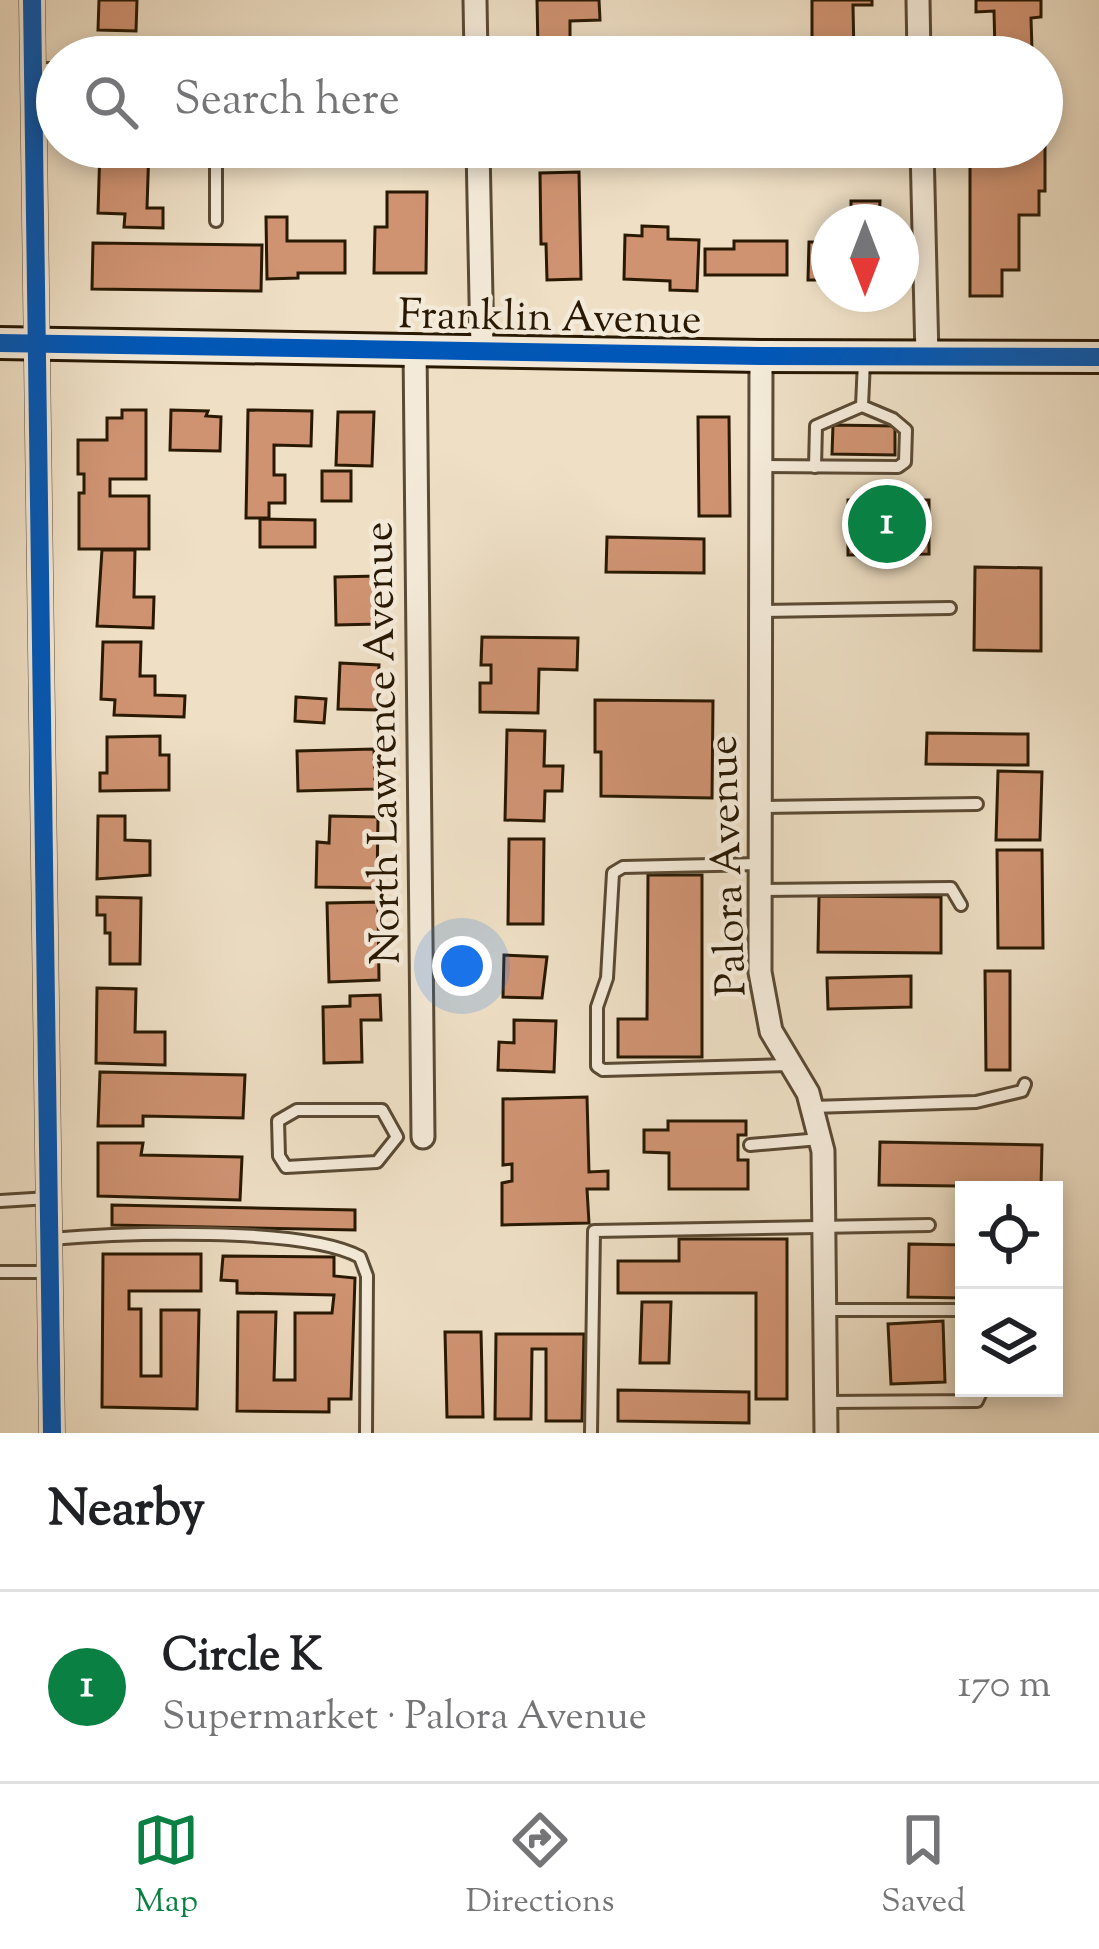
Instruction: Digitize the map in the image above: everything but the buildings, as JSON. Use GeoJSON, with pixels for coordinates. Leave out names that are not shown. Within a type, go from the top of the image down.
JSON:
{"type":"FeatureCollection","features":[{"type":"Feature","properties":{"kind":"street"},"geometry":{"type":"LineString","coordinates":[[32,0],[36,160]]}},
{"type":"Feature","properties":{"kind":"street"},"geometry":{"type":"LineString","coordinates":[[475,0],[476,36]]}},
{"type":"Feature","properties":{"kind":"street"},"geometry":{"type":"LineString","coordinates":[[918,0],[919,36]]}},
{"type":"Feature","properties":{"kind":"street"},"geometry":{"type":"LineString","coordinates":[[36,168],[52,1433]]}},
{"type":"Feature","properties":{"kind":"street"},"geometry":{"type":"LineString","coordinates":[[478,168],[482,349]]}},
{"type":"Feature","properties":{"kind":"street"},"geometry":{"type":"LineString","coordinates":[[922,168],[927,357]]}},
{"type":"Feature","properties":{"kind":"street","name":"Franklin Avenue"},"geometry":{"type":"LineString","coordinates":[[0,343],[864,358],[1099,357]]}},
{"type":"Feature","properties":{"kind":"street","name":"North Lawrence Avenue"},"geometry":{"type":"LineString","coordinates":[[415,348],[423,1137]]}},
{"type":"Feature","properties":{"kind":"street","name":"Palora Avenue"},"geometry":{"type":"LineString","coordinates":[[761,356],[760,972],[771,1031],[808,1093],[823,1151],[826,1433]]}},
{"type":"Feature","properties":{"kind":"lane"},"geometry":{"type":"LineString","coordinates":[[216,168],[216,220]]}},
{"type":"Feature","properties":{"kind":"lane"},"geometry":{"type":"LineString","coordinates":[[862,406],[864,358]]}},
{"type":"Feature","properties":{"kind":"lane"},"geometry":{"type":"LineString","coordinates":[[760,466],[898,467],[904,462],[906,430],[893,418],[862,406],[816,426],[815,466]]}},
{"type":"Feature","properties":{"kind":"lane"},"geometry":{"type":"LineString","coordinates":[[760,610],[950,608]]}},
{"type":"Feature","properties":{"kind":"lane"},"geometry":{"type":"LineString","coordinates":[[760,807],[977,804]]}},
{"type":"Feature","properties":{"kind":"lane"},"geometry":{"type":"LineString","coordinates":[[760,864],[622,867],[614,873],[607,978],[597,1006],[597,1066],[603,1070],[791,1065]]}},
{"type":"Feature","properties":{"kind":"lane"},"geometry":{"type":"LineString","coordinates":[[760,890],[951,888],[961,905]]}},
{"type":"Feature","properties":{"kind":"lane"},"geometry":{"type":"LineString","coordinates":[[812,1107],[976,1102],[1022,1091],[1025,1084]]}},
{"type":"Feature","properties":{"kind":"lane"},"geometry":{"type":"LineString","coordinates":[[397,1137],[382,1110],[297,1110],[278,1121],[279,1156],[286,1167],[376,1162],[397,1137],[423,1137]]}},
{"type":"Feature","properties":{"kind":"lane"},"geometry":{"type":"LineString","coordinates":[[750,1145],[820,1139]]}},
{"type":"Feature","properties":{"kind":"lane"},"geometry":{"type":"LineString","coordinates":[[0,1201],[49,1198]]}},
{"type":"Feature","properties":{"kind":"lane"},"geometry":{"type":"LineString","coordinates":[[591,1433],[594,1231],[928,1225]]}},
{"type":"Feature","properties":{"kind":"lane"},"geometry":{"type":"LineString","coordinates":[[50,1239],[238,1237],[338,1245],[360,1257],[367,1276],[366,1433]]}},
{"type":"Feature","properties":{"kind":"lane"},"geometry":{"type":"LineString","coordinates":[[0,1273],[50,1272]]}},
{"type":"Feature","properties":{"kind":"lane"},"geometry":{"type":"LineString","coordinates":[[824,1310],[955,1310]]}},
{"type":"Feature","properties":{"kind":"lane"},"geometry":{"type":"LineString","coordinates":[[826,1402],[977,1401],[979,1397]]}},
{"type":"Feature","properties":{"kind":"cycle path"},"geometry":{"type":"LineString","coordinates":[[32,0],[52,1433]]}},
{"type":"Feature","properties":{"kind":"cycle path"},"geometry":{"type":"LineString","coordinates":[[0,343],[1099,357]]}},
{"type":"Feature","properties":{"kind":"place","name":"Circle K"},"geometry":{"type":"Point","coordinates":[887,524]}}]}
